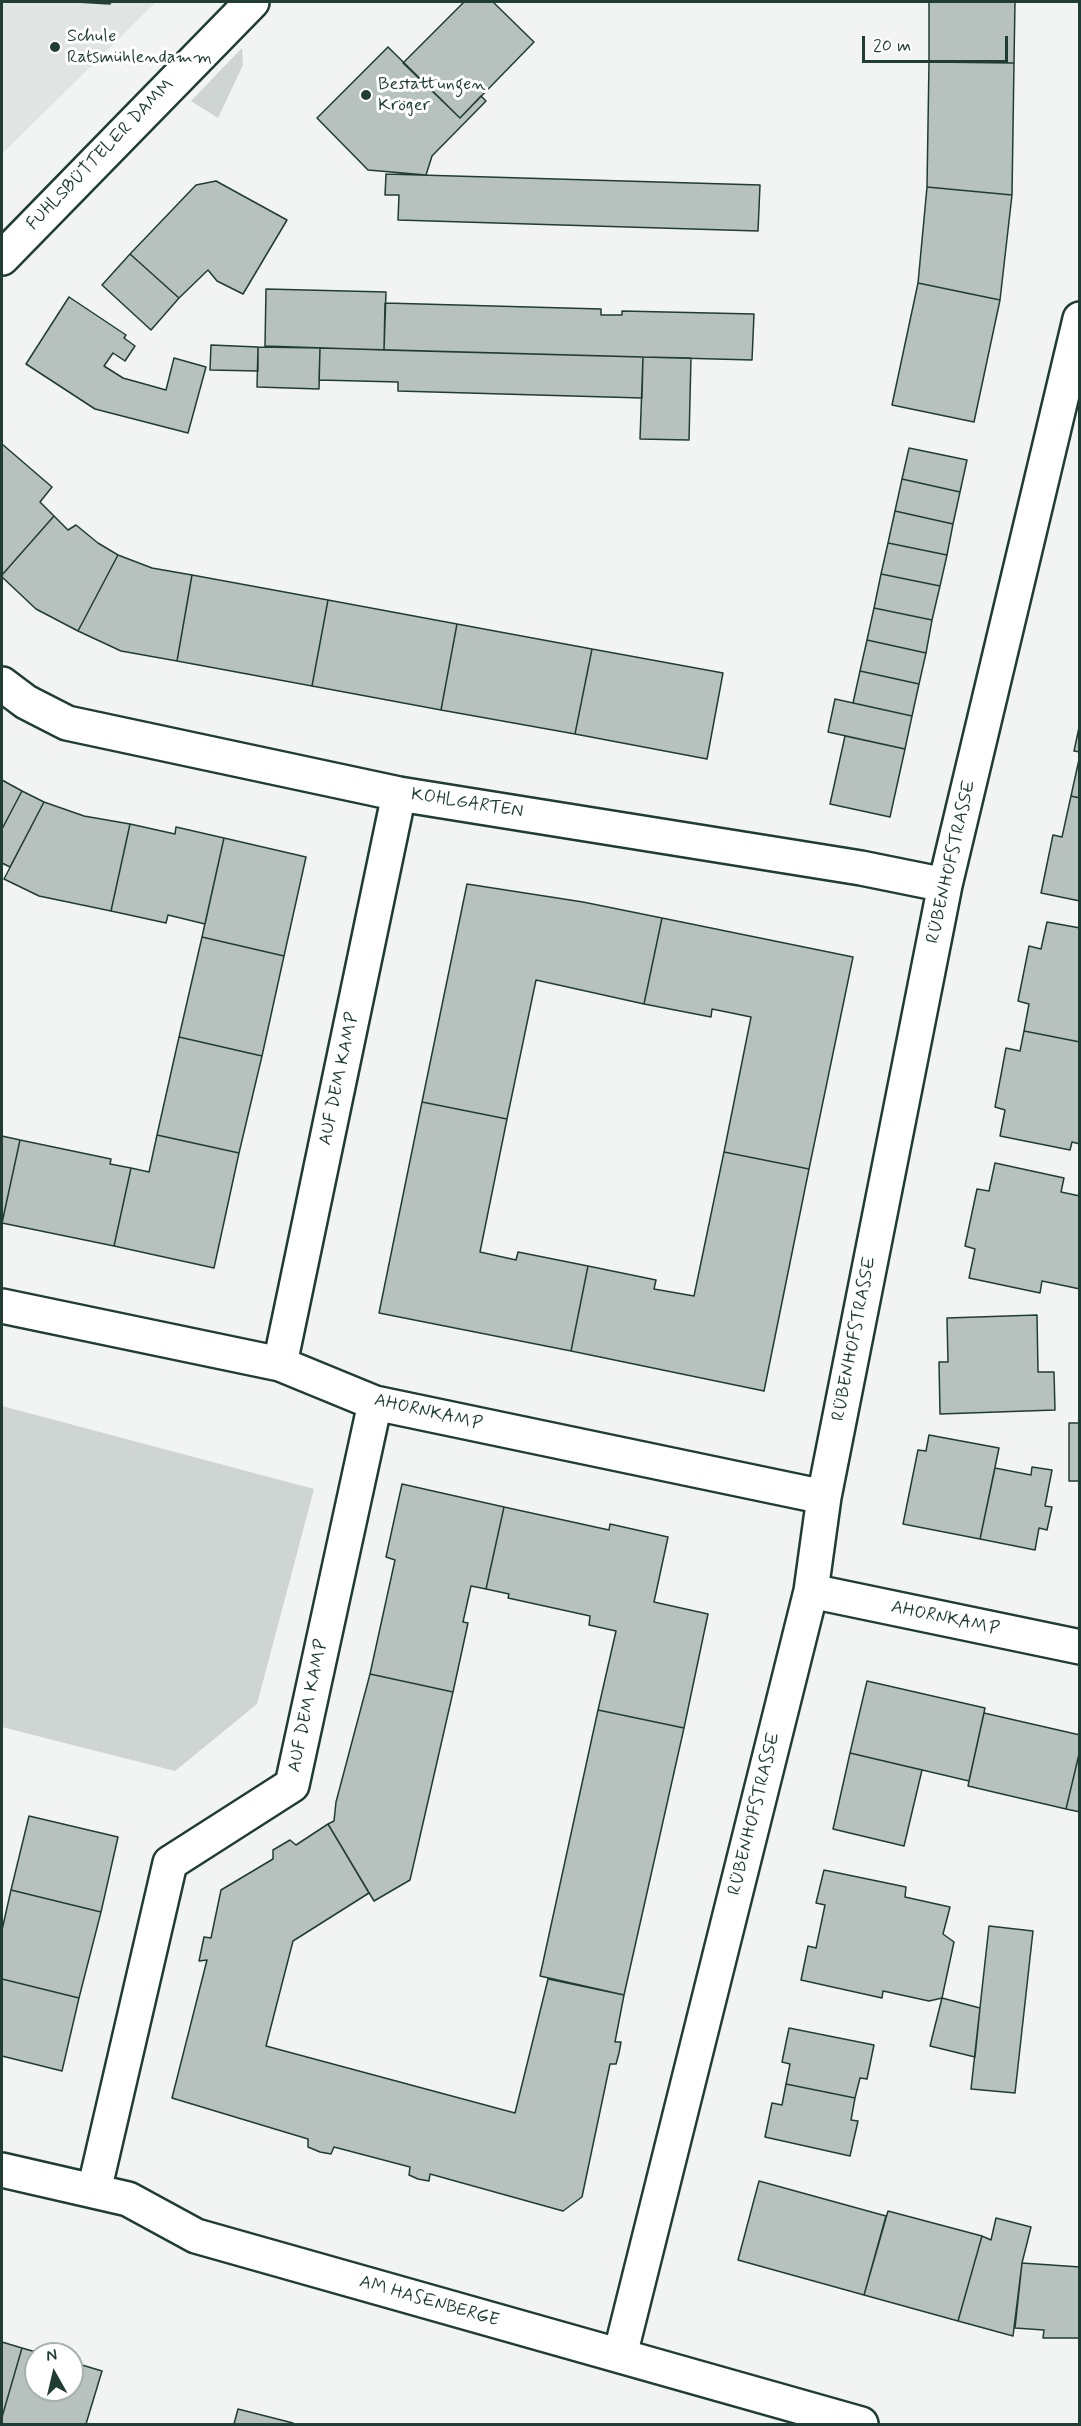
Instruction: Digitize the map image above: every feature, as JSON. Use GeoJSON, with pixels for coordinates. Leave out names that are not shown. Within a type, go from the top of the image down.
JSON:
{"type":"FeatureCollection","features":[{"type":"Feature","properties":{"kind":"street","name":"FUHLSBÜTTELER DAMM"},"geometry":{"type":"LineString","coordinates":[[2,258],[252,2]]}},
{"type":"Feature","properties":{"kind":"street","name":"RÜBENHOFSTRASSE"},"geometry":{"type":"LineString","coordinates":[[620,2355],[811,1591],[824,1497],[945,885],[1080,319]]}},
{"type":"Feature","properties":{"kind":"street","name":"KOHLGARTEN"},"geometry":{"type":"LineString","coordinates":[[2,684],[26,702],[67,723],[399,794],[861,868],[945,885]]}},
{"type":"Feature","properties":{"kind":"street","name":"AUF DEM KAMP"},"geometry":{"type":"LineString","coordinates":[[280,1364],[399,794]]}},
{"type":"Feature","properties":{"kind":"street","name":"AHORNKAMP"},"geometry":{"type":"LineString","coordinates":[[2,1306],[280,1364],[375,1403],[824,1497]]}},
{"type":"Feature","properties":{"kind":"street","name":"AUF DEM KAMP"},"geometry":{"type":"LineString","coordinates":[[94,2191],[170,1863],[292,1785],[375,1403]]}},
{"type":"Feature","properties":{"kind":"street","name":"AHORNKAMP"},"geometry":{"type":"LineString","coordinates":[[811,1591],[1080,1647]]}},
{"type":"Feature","properties":{"kind":"street","name":"AM HASENBERGE"},"geometry":{"type":"LineString","coordinates":[[2,2170],[128,2199],[196,2236],[861,2424]]}},
{"type":"Feature","properties":{"kind":"shaded area","name":"Schule Ratsmühlendamm"},"geometry":{"type":"Polygon","coordinates":[[[2,2],[156,2],[2,154],[2,2]]]}},
{"type":"Feature","properties":{"kind":"shaded area"},"geometry":{"type":"Polygon","coordinates":[[[242,48],[243,65],[218,118],[191,101],[242,48]]]}},
{"type":"Feature","properties":{"kind":"shaded area"},"geometry":{"type":"Polygon","coordinates":[[[2,1406],[314,1489],[257,1704],[175,1771],[2,1727],[2,1406]]]}},
{"type":"Feature","properties":{"kind":"building"},"geometry":{"type":"Polygon","coordinates":[[[77,2],[111,2],[110,4],[77,2]]]}},
{"type":"Feature","properties":{"kind":"building"},"geometry":{"type":"Polygon","coordinates":[[[464,2],[493,2],[534,42],[460,118],[403,63],[464,2]]]}},
{"type":"Feature","properties":{"kind":"building"},"geometry":{"type":"Polygon","coordinates":[[[929,2],[1015,2],[1014,63],[929,62],[929,2]]]}},
{"type":"Feature","properties":{"kind":"building"},"geometry":{"type":"Polygon","coordinates":[[[388,47],[460,118],[481,96],[486,101],[432,156],[426,175],[368,170],[317,118],[388,47]]]}},
{"type":"Feature","properties":{"kind":"building"},"geometry":{"type":"Polygon","coordinates":[[[929,62],[1014,63],[1012,195],[927,187],[929,62]]]}},
{"type":"Feature","properties":{"kind":"building"},"geometry":{"type":"Polygon","coordinates":[[[386,174],[760,185],[758,231],[398,220],[399,195],[385,195],[386,174]]]}},
{"type":"Feature","properties":{"kind":"building"},"geometry":{"type":"Polygon","coordinates":[[[216,181],[287,220],[243,294],[217,281],[208,270],[179,298],[130,254],[196,185],[216,181]]]}},
{"type":"Feature","properties":{"kind":"building"},"geometry":{"type":"Polygon","coordinates":[[[927,187],[1012,195],[1000,300],[918,283],[927,187]]]}},
{"type":"Feature","properties":{"kind":"building"},"geometry":{"type":"Polygon","coordinates":[[[130,254],[179,298],[151,330],[102,285],[130,254]]]}},
{"type":"Feature","properties":{"kind":"building"},"geometry":{"type":"Polygon","coordinates":[[[918,283],[1000,300],[974,422],[892,405],[918,283]]]}},
{"type":"Feature","properties":{"kind":"building"},"geometry":{"type":"Polygon","coordinates":[[[266,289],[386,292],[384,350],[265,346],[266,289]]]}},
{"type":"Feature","properties":{"kind":"building"},"geometry":{"type":"Polygon","coordinates":[[[69,297],[126,335],[124,338],[135,346],[125,361],[113,353],[104,366],[123,378],[166,390],[174,358],[206,367],[188,433],[95,409],[26,364],[69,297]]]}},
{"type":"Feature","properties":{"kind":"building"},"geometry":{"type":"Polygon","coordinates":[[[385,303],[601,309],[601,315],[622,315],[622,311],[754,314],[752,360],[384,350],[385,303]]]}},
{"type":"Feature","properties":{"kind":"building"},"geometry":{"type":"Polygon","coordinates":[[[211,345],[258,347],[258,371],[210,370],[211,345]]]}},
{"type":"Feature","properties":{"kind":"building"},"geometry":{"type":"Polygon","coordinates":[[[258,347],[320,348],[319,389],[257,387],[258,347]]]}},
{"type":"Feature","properties":{"kind":"building"},"geometry":{"type":"Polygon","coordinates":[[[320,348],[643,357],[642,398],[398,391],[398,382],[319,380],[320,348]]]}},
{"type":"Feature","properties":{"kind":"building"},"geometry":{"type":"Polygon","coordinates":[[[643,357],[691,358],[689,440],[640,439],[643,357]]]}},
{"type":"Feature","properties":{"kind":"building"},"geometry":{"type":"Polygon","coordinates":[[[2,444],[52,487],[40,502],[54,516],[2,575],[2,444]]]}},
{"type":"Feature","properties":{"kind":"building"},"geometry":{"type":"Polygon","coordinates":[[[909,448],[967,460],[960,492],[902,479],[909,448]]]}},
{"type":"Feature","properties":{"kind":"building"},"geometry":{"type":"Polygon","coordinates":[[[902,479],[960,492],[953,524],[895,511],[902,479]]]}},
{"type":"Feature","properties":{"kind":"building"},"geometry":{"type":"Polygon","coordinates":[[[895,511],[953,524],[947,555],[888,543],[895,511]]]}},
{"type":"Feature","properties":{"kind":"building"},"geometry":{"type":"Polygon","coordinates":[[[54,516],[68,530],[76,525],[98,543],[118,555],[78,631],[36,609],[2,577],[54,516]]]}},
{"type":"Feature","properties":{"kind":"building"},"geometry":{"type":"Polygon","coordinates":[[[888,543],[947,555],[940,586],[881,574],[888,543]]]}},
{"type":"Feature","properties":{"kind":"building"},"geometry":{"type":"Polygon","coordinates":[[[118,555],[152,568],[192,575],[177,661],[121,651],[78,631],[118,555]]]}},
{"type":"Feature","properties":{"kind":"building"},"geometry":{"type":"Polygon","coordinates":[[[881,574],[940,586],[932,620],[874,608],[881,574]]]}},
{"type":"Feature","properties":{"kind":"building"},"geometry":{"type":"Polygon","coordinates":[[[192,575],[328,600],[312,686],[177,661],[192,575]]]}},
{"type":"Feature","properties":{"kind":"building"},"geometry":{"type":"Polygon","coordinates":[[[328,600],[457,624],[441,710],[312,686],[328,600]]]}},
{"type":"Feature","properties":{"kind":"building"},"geometry":{"type":"Polygon","coordinates":[[[874,608],[932,620],[926,653],[867,640],[874,608]]]}},
{"type":"Feature","properties":{"kind":"building"},"geometry":{"type":"Polygon","coordinates":[[[457,624],[592,649],[575,734],[441,710],[457,624]]]}},
{"type":"Feature","properties":{"kind":"building"},"geometry":{"type":"Polygon","coordinates":[[[867,640],[926,653],[919,684],[860,671],[867,640]]]}},
{"type":"Feature","properties":{"kind":"building"},"geometry":{"type":"Polygon","coordinates":[[[592,649],[723,673],[707,759],[575,734],[592,649]]]}},
{"type":"Feature","properties":{"kind":"building"},"geometry":{"type":"Polygon","coordinates":[[[860,671],[919,684],[912,716],[853,703],[860,671]]]}},
{"type":"Feature","properties":{"kind":"building"},"geometry":{"type":"Polygon","coordinates":[[[835,699],[912,716],[905,749],[828,732],[835,699]]]}},
{"type":"Feature","properties":{"kind":"building"},"geometry":{"type":"Polygon","coordinates":[[[1080,723],[1080,752],[1074,751],[1080,723]]]}},
{"type":"Feature","properties":{"kind":"building"},"geometry":{"type":"Polygon","coordinates":[[[845,736],[905,749],[890,817],[830,804],[845,736]]]}},
{"type":"Feature","properties":{"kind":"building"},"geometry":{"type":"Polygon","coordinates":[[[1080,755],[1080,798],[1071,796],[1080,755]]]}},
{"type":"Feature","properties":{"kind":"building"},"geometry":{"type":"Polygon","coordinates":[[[2,780],[22,791],[2,829],[2,780]]]}},
{"type":"Feature","properties":{"kind":"building"},"geometry":{"type":"Polygon","coordinates":[[[22,791],[44,802],[10,867],[2,863],[2,829],[22,791]]]}},
{"type":"Feature","properties":{"kind":"building"},"geometry":{"type":"Polygon","coordinates":[[[1071,796],[1080,798],[1080,901],[1041,893],[1053,835],[1062,837],[1071,796]]]}},
{"type":"Feature","properties":{"kind":"building"},"geometry":{"type":"Polygon","coordinates":[[[44,802],[84,816],[130,824],[111,911],[39,896],[4,879],[44,802]]]}},
{"type":"Feature","properties":{"kind":"building"},"geometry":{"type":"Polygon","coordinates":[[[130,824],[175,834],[176,827],[224,838],[205,924],[168,915],[166,923],[111,911],[130,824]]]}},
{"type":"Feature","properties":{"kind":"building"},"geometry":{"type":"Polygon","coordinates":[[[224,838],[306,857],[284,956],[202,937],[224,838]]]}},
{"type":"Feature","properties":{"kind":"building"},"geometry":{"type":"Polygon","coordinates":[[[467,884],[583,902],[662,918],[644,1004],[536,980],[507,1119],[422,1102],[467,884]]]}},
{"type":"Feature","properties":{"kind":"building"},"geometry":{"type":"Polygon","coordinates":[[[662,918],[853,957],[809,1169],[724,1152],[751,1017],[712,1009],[711,1017],[644,1004],[662,918]]]}},
{"type":"Feature","properties":{"kind":"building"},"geometry":{"type":"Polygon","coordinates":[[[1047,922],[1080,928],[1080,1042],[1024,1031],[1029,1004],[1018,1001],[1029,946],[1041,949],[1047,922]]]}},
{"type":"Feature","properties":{"kind":"building"},"geometry":{"type":"Polygon","coordinates":[[[202,937],[284,956],[262,1056],[179,1037],[202,937]]]}},
{"type":"Feature","properties":{"kind":"building"},"geometry":{"type":"Polygon","coordinates":[[[1024,1031],[1080,1042],[1080,1144],[1072,1142],[1070,1150],[1000,1136],[1005,1110],[995,1107],[1006,1048],[1020,1051],[1024,1031]]]}},
{"type":"Feature","properties":{"kind":"building"},"geometry":{"type":"Polygon","coordinates":[[[179,1037],[262,1056],[239,1153],[157,1135],[179,1037]]]}},
{"type":"Feature","properties":{"kind":"building"},"geometry":{"type":"Polygon","coordinates":[[[422,1102],[507,1119],[480,1252],[516,1260],[518,1252],[588,1266],[571,1351],[379,1313],[422,1102]]]}},
{"type":"Feature","properties":{"kind":"building"},"geometry":{"type":"Polygon","coordinates":[[[157,1135],[239,1153],[214,1268],[114,1246],[131,1168],[149,1172],[157,1135]]]}},
{"type":"Feature","properties":{"kind":"building"},"geometry":{"type":"Polygon","coordinates":[[[2,1136],[20,1140],[2,1223],[2,1136]]]}},
{"type":"Feature","properties":{"kind":"building"},"geometry":{"type":"Polygon","coordinates":[[[20,1140],[111,1159],[110,1164],[131,1168],[114,1246],[2,1223],[20,1140]]]}},
{"type":"Feature","properties":{"kind":"building"},"geometry":{"type":"Polygon","coordinates":[[[724,1152],[809,1169],[764,1391],[571,1351],[588,1266],[656,1280],[654,1289],[694,1296],[724,1152]]]}},
{"type":"Feature","properties":{"kind":"building"},"geometry":{"type":"Polygon","coordinates":[[[995,1163],[1064,1178],[1061,1192],[1080,1196],[1080,1289],[1042,1281],[1040,1293],[969,1278],[975,1249],[965,1246],[977,1189],[989,1191],[995,1163]]]}},
{"type":"Feature","properties":{"kind":"building"},"geometry":{"type":"Polygon","coordinates":[[[1037,1315],[1038,1372],[1054,1372],[1055,1410],[940,1414],[939,1362],[948,1362],[947,1318],[1037,1315]]]}},
{"type":"Feature","properties":{"kind":"building"},"geometry":{"type":"Polygon","coordinates":[[[1069,1423],[1080,1423],[1080,1481],[1069,1481],[1069,1423]]]}},
{"type":"Feature","properties":{"kind":"building"},"geometry":{"type":"Polygon","coordinates":[[[929,1435],[999,1448],[980,1539],[903,1524],[918,1450],[926,1451],[929,1435]]]}},
{"type":"Feature","properties":{"kind":"building"},"geometry":{"type":"Polygon","coordinates":[[[1032,1467],[1052,1470],[1045,1506],[1052,1507],[1047,1530],[1039,1528],[1035,1550],[980,1539],[995,1468],[1031,1475],[1032,1467]]]}},
{"type":"Feature","properties":{"kind":"building"},"geometry":{"type":"Polygon","coordinates":[[[402,1484],[504,1507],[486,1589],[471,1586],[463,1622],[468,1623],[453,1692],[370,1674],[395,1560],[386,1557],[402,1484]]]}},
{"type":"Feature","properties":{"kind":"building"},"geometry":{"type":"Polygon","coordinates":[[[504,1507],[609,1530],[610,1524],[668,1537],[654,1602],[708,1614],[684,1728],[598,1710],[616,1631],[589,1625],[590,1616],[508,1598],[509,1594],[486,1589],[504,1507]]]}},
{"type":"Feature","properties":{"kind":"building"},"geometry":{"type":"Polygon","coordinates":[[[370,1674],[453,1692],[410,1880],[374,1901],[328,1824],[334,1821],[336,1802],[370,1674]]]}},
{"type":"Feature","properties":{"kind":"building"},"geometry":{"type":"Polygon","coordinates":[[[867,1681],[985,1708],[969,1781],[850,1753],[867,1681]]]}},
{"type":"Feature","properties":{"kind":"building"},"geometry":{"type":"Polygon","coordinates":[[[598,1710],[684,1728],[624,1995],[540,1976],[598,1710]]]}},
{"type":"Feature","properties":{"kind":"building"},"geometry":{"type":"Polygon","coordinates":[[[984,1713],[1080,1735],[1080,1750],[1066,1809],[968,1786],[984,1713]]]}},
{"type":"Feature","properties":{"kind":"building"},"geometry":{"type":"Polygon","coordinates":[[[1080,1750],[1080,1812],[1066,1809],[1080,1750]]]}},
{"type":"Feature","properties":{"kind":"building"},"geometry":{"type":"Polygon","coordinates":[[[850,1753],[922,1770],[904,1846],[833,1829],[850,1753]]]}},
{"type":"Feature","properties":{"kind":"building"},"geometry":{"type":"Polygon","coordinates":[[[29,1816],[118,1837],[101,1912],[11,1890],[29,1816]]]}},
{"type":"Feature","properties":{"kind":"building"},"geometry":{"type":"Polygon","coordinates":[[[328,1824],[369,1893],[293,1941],[266,2046],[515,2113],[548,1979],[624,1995],[615,2042],[621,2042],[619,2053],[616,2064],[610,2064],[582,2197],[563,2211],[430,2174],[429,2181],[418,2179],[409,2175],[410,2167],[334,2147],[331,2154],[320,2152],[308,2147],[308,2139],[172,2098],[207,1960],[199,1961],[204,1937],[211,1938],[221,1890],[273,1859],[273,1850],[290,1840],[296,1845],[328,1824]]]}},
{"type":"Feature","properties":{"kind":"building"},"geometry":{"type":"Polygon","coordinates":[[[824,1870],[906,1887],[905,1897],[950,1907],[943,1934],[954,1942],[942,1998],[929,2001],[883,1991],[882,1998],[801,1980],[808,1946],[816,1948],[825,1905],[816,1903],[824,1870]]]}},
{"type":"Feature","properties":{"kind":"building"},"geometry":{"type":"Polygon","coordinates":[[[11,1890],[101,1912],[79,1998],[2,1979],[2,1930],[11,1890]]]}},
{"type":"Feature","properties":{"kind":"building"},"geometry":{"type":"Polygon","coordinates":[[[989,1926],[1033,1931],[1015,2093],[971,2089],[989,1926]]]}},
{"type":"Feature","properties":{"kind":"building"},"geometry":{"type":"Polygon","coordinates":[[[2,1979],[79,1998],[62,2071],[2,2056],[2,1979]]]}},
{"type":"Feature","properties":{"kind":"building"},"geometry":{"type":"Polygon","coordinates":[[[942,1998],[980,2008],[975,2057],[930,2046],[942,1998]]]}},
{"type":"Feature","properties":{"kind":"building"},"geometry":{"type":"Polygon","coordinates":[[[789,2028],[874,2045],[867,2079],[860,2078],[855,2098],[786,2084],[790,2064],[782,2062],[789,2028]]]}},
{"type":"Feature","properties":{"kind":"building"},"geometry":{"type":"Polygon","coordinates":[[[786,2084],[855,2098],[851,2120],[858,2121],[850,2156],[765,2137],[772,2103],[782,2105],[786,2084]]]}},
{"type":"Feature","properties":{"kind":"building"},"geometry":{"type":"Polygon","coordinates":[[[759,2181],[886,2216],[864,2295],[738,2260],[759,2181]]]}},
{"type":"Feature","properties":{"kind":"building"},"geometry":{"type":"Polygon","coordinates":[[[888,2211],[982,2236],[958,2321],[864,2295],[888,2211]]]}},
{"type":"Feature","properties":{"kind":"building"},"geometry":{"type":"Polygon","coordinates":[[[996,2218],[1031,2227],[1022,2263],[1013,2336],[958,2321],[982,2236],[991,2240],[996,2218]]]}},
{"type":"Feature","properties":{"kind":"building"},"geometry":{"type":"Polygon","coordinates":[[[1022,2263],[1080,2267],[1080,2338],[1043,2338],[1044,2330],[1015,2328],[1022,2263]]]}},
{"type":"Feature","properties":{"kind":"building"},"geometry":{"type":"Polygon","coordinates":[[[2,2342],[22,2348],[2,2417],[2,2342]]]}},
{"type":"Feature","properties":{"kind":"building"},"geometry":{"type":"Polygon","coordinates":[[[22,2348],[24,2349],[24,2402],[84,2402],[84,2366],[102,2371],[86,2424],[2,2424],[22,2348]]]}},
{"type":"Feature","properties":{"kind":"building"},"geometry":{"type":"Polygon","coordinates":[[[238,2409],[293,2423],[293,2424],[234,2424],[238,2409]]]}},
{"type":"Feature","properties":{"kind":"place","name":"Schule Ratsmühlendamm"},"geometry":{"type":"Point","coordinates":[55,47]}},
{"type":"Feature","properties":{"kind":"place","name":"Bestattungen Kröger"},"geometry":{"type":"Point","coordinates":[366,95]}}]}
